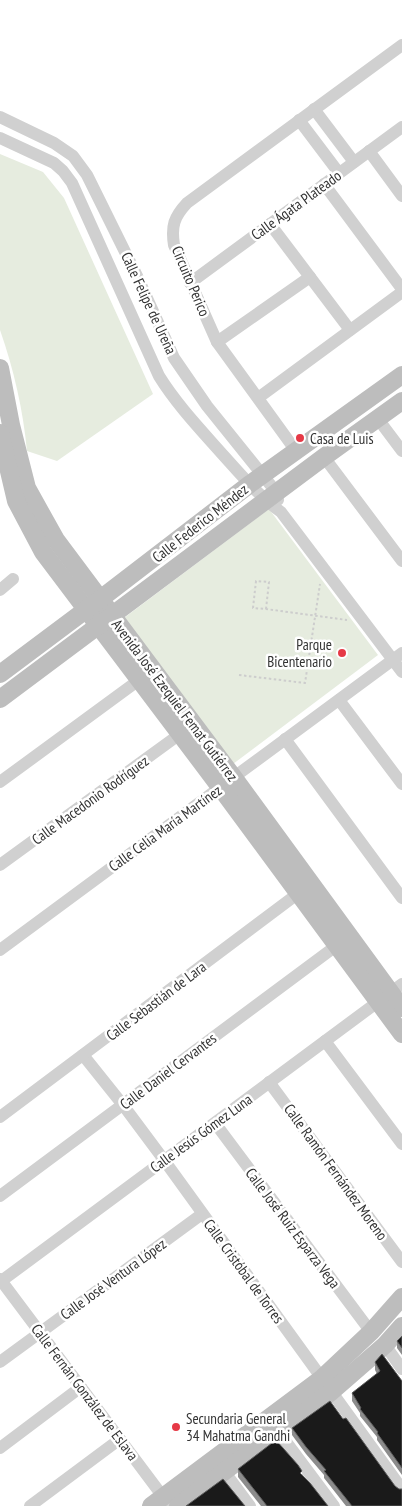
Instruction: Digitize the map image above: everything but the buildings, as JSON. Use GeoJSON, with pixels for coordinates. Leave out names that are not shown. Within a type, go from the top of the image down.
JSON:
{"type":"FeatureCollection","features":[{"type":"Feature","properties":{"kind":"street","name":"Circuito Perico"},"geometry":{"type":"LineString","coordinates":[[296,451],[217,342],[174,245],[172,234],[174,223],[178,212],[187,203],[402,45]]}},
{"type":"Feature","properties":{"kind":"street"},"geometry":{"type":"LineString","coordinates":[[314,109],[354,162]]}},
{"type":"Feature","properties":{"kind":"street","name":"Calle Felipe de Ureña"},"geometry":{"type":"LineString","coordinates":[[0,117],[54,143],[73,156],[91,183],[174,358],[256,480]]}},
{"type":"Feature","properties":{"kind":"street"},"geometry":{"type":"LineString","coordinates":[[299,120],[339,173]]}},
{"type":"Feature","properties":{"kind":"street","name":"Calle Ágata Plateado"},"geometry":{"type":"LineString","coordinates":[[190,283],[402,126]]}},
{"type":"Feature","properties":{"kind":"street","name":"Calle Felipe de Ureña"},"geometry":{"type":"LineString","coordinates":[[0,138],[54,163],[63,171],[72,183],[159,376],[167,389],[197,426],[256,480],[271,497],[357,613],[397,656],[402,672]]}},
{"type":"Feature","properties":{"kind":"street"},"geometry":{"type":"LineString","coordinates":[[369,151],[402,196]]}},
{"type":"Feature","properties":{"kind":"street"},"geometry":{"type":"LineString","coordinates":[[258,398],[402,291],[324,184]]}},
{"type":"Feature","properties":{"kind":"street"},"geometry":{"type":"LineString","coordinates":[[270,224],[350,330]]}},
{"type":"Feature","properties":{"kind":"street"},"geometry":{"type":"LineString","coordinates":[[217,342],[310,277]]}},
{"type":"Feature","properties":{"kind":"street","name":"Avenida José Ezequiel Femat Gutiérrez"},"geometry":{"type":"LineString","coordinates":[[0,368],[4,428],[27,488],[93,605],[227,782],[305,889],[402,1008]]}},
{"type":"Feature","properties":{"kind":"street","name":"Calle Federico Méndez"},"geometry":{"type":"LineString","coordinates":[[0,674],[256,480],[402,375]]}},
{"type":"Feature","properties":{"kind":"street","name":"Calle Federico Méndez"},"geometry":{"type":"LineString","coordinates":[[0,699],[106,622],[324,457],[402,402]]}},
{"type":"Feature","properties":{"kind":"street"},"geometry":{"type":"LineString","coordinates":[[378,419],[402,451]]}},
{"type":"Feature","properties":{"kind":"street"},"geometry":{"type":"LineString","coordinates":[[324,457],[402,561]]}},
{"type":"Feature","properties":{"kind":"street"},"geometry":{"type":"LineString","coordinates":[[0,590],[13,579]]}},
{"type":"Feature","properties":{"kind":"street","name":"Avenida José Ezequiel Femat Gutiérrez"},"geometry":{"type":"LineString","coordinates":[[106,622],[139,680],[180,734],[227,782]]}},
{"type":"Feature","properties":{"kind":"street","name":"Calle Celia María Martínez"},"geometry":{"type":"LineString","coordinates":[[2,945],[285,740],[397,656]]}},
{"type":"Feature","properties":{"kind":"street"},"geometry":{"type":"LineString","coordinates":[[0,782],[139,680]]}},
{"type":"Feature","properties":{"kind":"street"},"geometry":{"type":"LineString","coordinates":[[339,700],[402,784]]}},
{"type":"Feature","properties":{"kind":"street","name":"Calle Macedonio Rodríguez"},"geometry":{"type":"LineString","coordinates":[[0,865],[180,734]]}},
{"type":"Feature","properties":{"kind":"street"},"geometry":{"type":"LineString","coordinates":[[285,740],[402,898]]}},
{"type":"Feature","properties":{"kind":"street","name":"Avenida José Ezequiel Femat Gutiérrez"},"geometry":{"type":"LineString","coordinates":[[305,889],[336,946],[391,993],[402,1034]]}},
{"type":"Feature","properties":{"kind":"street","name":"Calle Sebastián de Lara"},"geometry":{"type":"LineString","coordinates":[[0,1117],[305,889]]}},
{"type":"Feature","properties":{"kind":"street","name":"Calle Daniel Cervantes"},"geometry":{"type":"LineString","coordinates":[[0,1196],[336,946]]}},
{"type":"Feature","properties":{"kind":"street","name":"Calle Jesús Gómez Luna"},"geometry":{"type":"LineString","coordinates":[[0,1280],[391,993]]}},
{"type":"Feature","properties":{"kind":"street"},"geometry":{"type":"LineString","coordinates":[[325,1041],[402,1144]]}},
{"type":"Feature","properties":{"kind":"street","name":"Calle Cristóbal de Torres"},"geometry":{"type":"LineString","coordinates":[[83,1055],[164,1160],[402,1489]]}},
{"type":"Feature","properties":{"kind":"street","name":"Calle Ramón Fernández Moreno"},"geometry":{"type":"LineString","coordinates":[[270,1082],[402,1262]]}},
{"type":"Feature","properties":{"kind":"street","name":"Calle José Ruiz Esparza Vega"},"geometry":{"type":"LineString","coordinates":[[214,1123],[371,1332]]}},
{"type":"Feature","properties":{"kind":"street","name":"Calle José Ventura López"},"geometry":{"type":"LineString","coordinates":[[0,1362],[202,1214]]}},
{"type":"Feature","properties":{"kind":"street","name":"Calle Fernán González de Eslava"},"geometry":{"type":"LineString","coordinates":[[0,1280],[120,1439],[166,1504]]}},
{"type":"Feature","properties":{"kind":"street"},"geometry":{"type":"LineString","coordinates":[[166,1504],[224,1471],[278,1431],[326,1385],[402,1297]]}},
{"type":"Feature","properties":{"kind":"street"},"geometry":{"type":"LineString","coordinates":[[166,1504],[326,1385],[385,1345],[402,1326]]}},
{"type":"Feature","properties":{"kind":"street"},"geometry":{"type":"LineString","coordinates":[[385,1345],[402,1369]]}},
{"type":"Feature","properties":{"kind":"street"},"geometry":{"type":"LineString","coordinates":[[0,1448],[81,1387]]}},
{"type":"Feature","properties":{"kind":"street"},"geometry":{"type":"LineString","coordinates":[[278,1431],[334,1506]]}},
{"type":"Feature","properties":{"kind":"street"},"geometry":{"type":"LineString","coordinates":[[30,1506],[120,1439]]}},
{"type":"Feature","properties":{"kind":"street"},"geometry":{"type":"LineString","coordinates":[[224,1471],[250,1506]]}},
{"type":"Feature","properties":{"kind":"path"},"geometry":{"type":"LineString","coordinates":[[240,675],[306,683],[319,585],[329,576]]}},
{"type":"Feature","properties":{"kind":"path"},"geometry":{"type":"LineString","coordinates":[[266,610],[268,582],[256,581],[253,608],[266,610],[348,620],[357,613]]}},
{"type":"Feature","properties":{"kind":"shaded area"},"geometry":{"type":"Polygon","coordinates":[[[0,154],[43,172],[64,198],[153,394],[57,461],[27,451],[17,390],[0,330],[0,154]]]}},
{"type":"Feature","properties":{"kind":"shaded area"},"geometry":{"type":"Polygon","coordinates":[[[269,509],[378,655],[233,764],[124,618],[269,509]]]}},
{"type":"Feature","properties":{"kind":"place","name":"Casa de Luis"},"geometry":{"type":"Point","coordinates":[300,438]}},
{"type":"Feature","properties":{"kind":"place","name":"Parque Bicentenario"},"geometry":{"type":"Point","coordinates":[342,653]}},
{"type":"Feature","properties":{"kind":"place","name":"Secundaria General 34 Mahatma Gandhi"},"geometry":{"type":"Point","coordinates":[176,1427]}}]}
